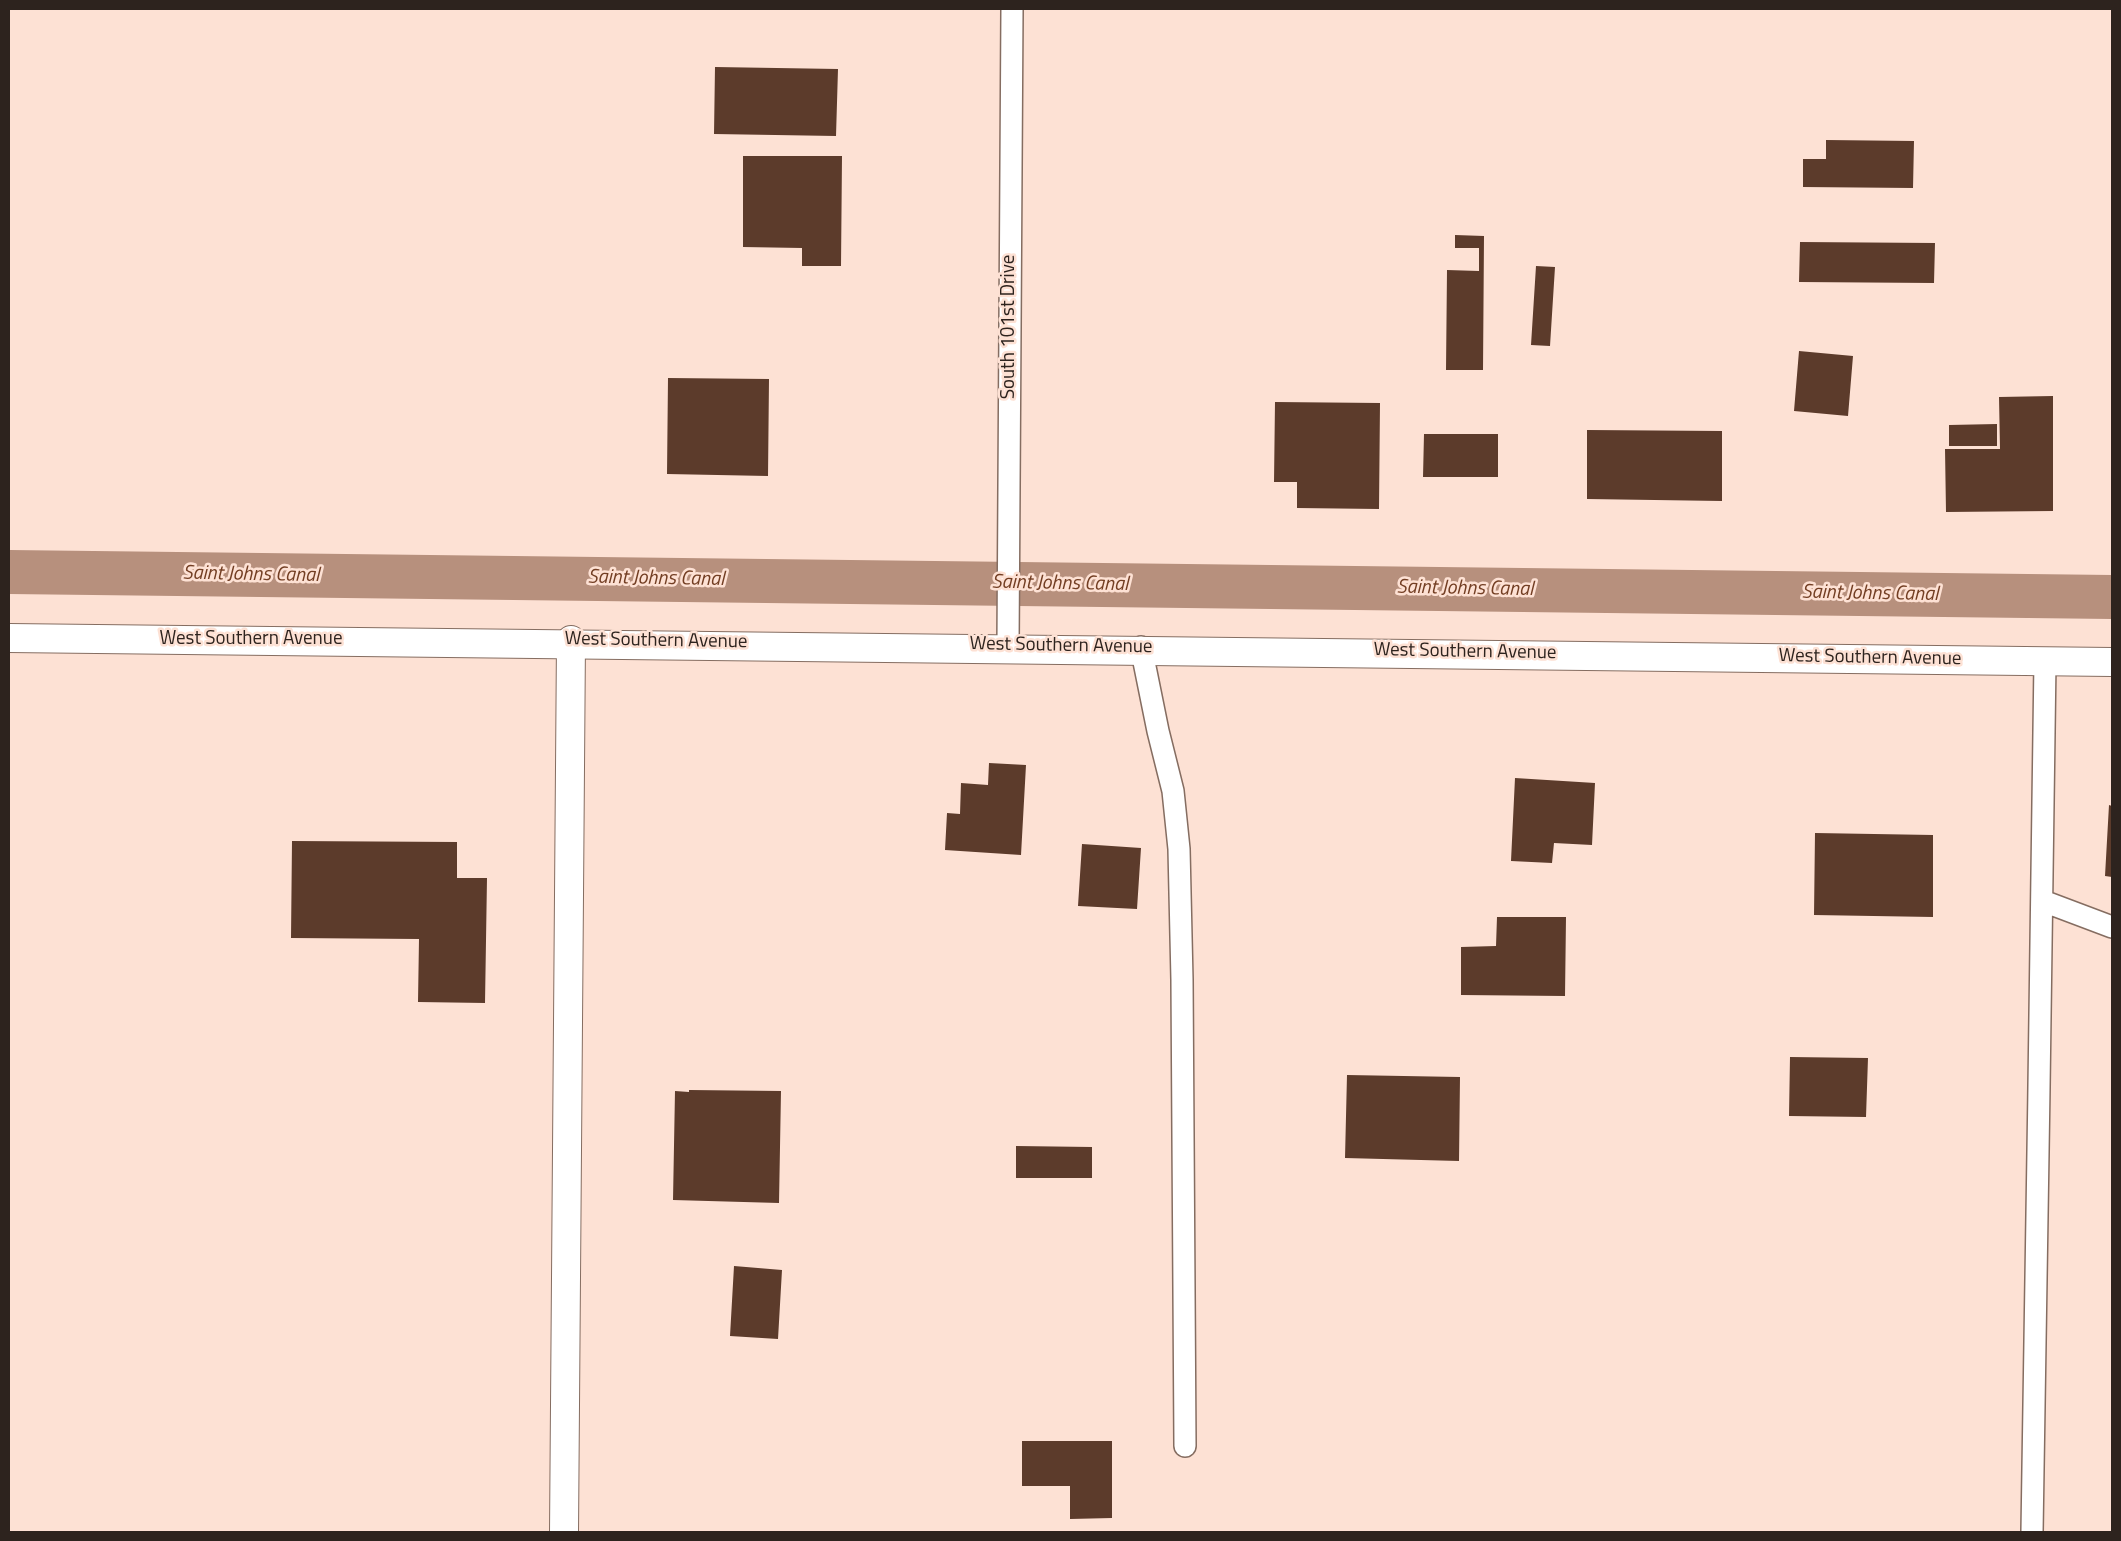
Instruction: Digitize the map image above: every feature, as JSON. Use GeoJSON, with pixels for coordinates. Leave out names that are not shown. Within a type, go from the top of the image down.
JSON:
{"type":"FeatureCollection","features":[{"type":"Feature","properties":{"kind":"main road","name":"West Southern Avenue"},"geometry":{"type":"LineString","coordinates":[[9,638],[571,640],[2112,662]]}},
{"type":"Feature","properties":{"kind":"main road"},"geometry":{"type":"LineString","coordinates":[[564,1532],[571,640]]}},
{"type":"Feature","properties":{"kind":"lane","name":"South 101st Drive"},"geometry":{"type":"LineString","coordinates":[[1008,645],[1012,9]]}},
{"type":"Feature","properties":{"kind":"lane"},"geometry":{"type":"LineString","coordinates":[[1141,647],[1158,731],[1173,791],[1179,849],[1182,980],[1185,1446]]}},
{"type":"Feature","properties":{"kind":"lane"},"geometry":{"type":"LineString","coordinates":[[2032,1532],[2034,1289],[2043,901],[2045,661]]}},
{"type":"Feature","properties":{"kind":"lane"},"geometry":{"type":"LineString","coordinates":[[2043,901],[2112,927]]}},
{"type":"Feature","properties":{"kind":"building"},"geometry":{"type":"Polygon","coordinates":[[[715,67],[838,69],[836,136],[714,134],[715,67]]]}},
{"type":"Feature","properties":{"kind":"building"},"geometry":{"type":"Polygon","coordinates":[[[1826,140],[1914,141],[1913,188],[1803,187],[1803,159],[1826,159],[1826,140]]]}},
{"type":"Feature","properties":{"kind":"building"},"geometry":{"type":"Polygon","coordinates":[[[743,156],[842,156],[841,266],[802,266],[802,248],[743,247],[743,156]]]}},
{"type":"Feature","properties":{"kind":"building"},"geometry":{"type":"Polygon","coordinates":[[[1455,235],[1484,236],[1483,370],[1446,370],[1447,270],[1479,271],[1479,248],[1455,248],[1455,235]]]}},
{"type":"Feature","properties":{"kind":"building"},"geometry":{"type":"Polygon","coordinates":[[[1800,242],[1935,243],[1934,283],[1799,282],[1800,242]]]}},
{"type":"Feature","properties":{"kind":"building"},"geometry":{"type":"Polygon","coordinates":[[[1536,266],[1555,267],[1550,346],[1531,345],[1536,266]]]}},
{"type":"Feature","properties":{"kind":"building"},"geometry":{"type":"Polygon","coordinates":[[[1799,351],[1853,356],[1848,416],[1794,411],[1799,351]]]}},
{"type":"Feature","properties":{"kind":"building"},"geometry":{"type":"Polygon","coordinates":[[[668,378],[769,379],[768,476],[667,474],[668,378]]]}},
{"type":"Feature","properties":{"kind":"building"},"geometry":{"type":"Polygon","coordinates":[[[2053,396],[2053,511],[1946,512],[1945,449],[2000,449],[1999,397],[2053,396]]]}},
{"type":"Feature","properties":{"kind":"building"},"geometry":{"type":"Polygon","coordinates":[[[1275,402],[1380,403],[1379,509],[1297,508],[1297,482],[1274,482],[1275,402]]]}},
{"type":"Feature","properties":{"kind":"building"},"geometry":{"type":"Polygon","coordinates":[[[1997,424],[1997,446],[1949,446],[1949,425],[1997,424]]]}},
{"type":"Feature","properties":{"kind":"building"},"geometry":{"type":"Polygon","coordinates":[[[1587,430],[1722,431],[1722,501],[1587,499],[1587,430]]]}},
{"type":"Feature","properties":{"kind":"building"},"geometry":{"type":"Polygon","coordinates":[[[1424,434],[1498,434],[1498,477],[1423,477],[1424,434]]]}},
{"type":"Feature","properties":{"kind":"building"},"geometry":{"type":"Polygon","coordinates":[[[989,763],[1026,765],[1021,855],[945,850],[947,813],[960,814],[961,783],[988,785],[989,763]]]}},
{"type":"Feature","properties":{"kind":"building"},"geometry":{"type":"Polygon","coordinates":[[[1515,778],[1595,783],[1592,845],[1554,843],[1552,863],[1511,861],[1515,778]]]}},
{"type":"Feature","properties":{"kind":"building"},"geometry":{"type":"Polygon","coordinates":[[[2109,805],[2112,806],[2112,877],[2105,876],[2109,805]]]}},
{"type":"Feature","properties":{"kind":"building"},"geometry":{"type":"Polygon","coordinates":[[[1815,833],[1933,835],[1933,917],[1814,915],[1815,833]]]}},
{"type":"Feature","properties":{"kind":"building"},"geometry":{"type":"Polygon","coordinates":[[[292,841],[457,842],[457,878],[487,878],[485,1003],[418,1002],[419,939],[291,938],[292,841]]]}},
{"type":"Feature","properties":{"kind":"building"},"geometry":{"type":"Polygon","coordinates":[[[1082,844],[1141,848],[1137,909],[1078,906],[1082,844]]]}},
{"type":"Feature","properties":{"kind":"building"},"geometry":{"type":"Polygon","coordinates":[[[1497,917],[1566,917],[1565,996],[1461,995],[1461,947],[1496,946],[1497,917]]]}},
{"type":"Feature","properties":{"kind":"building"},"geometry":{"type":"Polygon","coordinates":[[[1790,1057],[1868,1058],[1866,1117],[1789,1116],[1790,1057]]]}},
{"type":"Feature","properties":{"kind":"building"},"geometry":{"type":"Polygon","coordinates":[[[1347,1075],[1460,1077],[1459,1161],[1345,1158],[1347,1075]]]}},
{"type":"Feature","properties":{"kind":"building"},"geometry":{"type":"Polygon","coordinates":[[[689,1090],[781,1091],[779,1203],[673,1200],[675,1091],[689,1092],[689,1090]]]}},
{"type":"Feature","properties":{"kind":"building"},"geometry":{"type":"Polygon","coordinates":[[[1016,1146],[1092,1147],[1092,1178],[1016,1178],[1016,1146]]]}},
{"type":"Feature","properties":{"kind":"building"},"geometry":{"type":"Polygon","coordinates":[[[734,1266],[782,1270],[778,1339],[730,1336],[734,1266]]]}},
{"type":"Feature","properties":{"kind":"building"},"geometry":{"type":"Polygon","coordinates":[[[1022,1441],[1112,1441],[1112,1518],[1070,1519],[1070,1486],[1022,1486],[1022,1441]]]}},
{"type":"Feature","properties":{"kind":"waterway","name":"Saint Johns Canal"},"geometry":{"type":"LineString","coordinates":[[9,572],[2112,597]]}}]}
